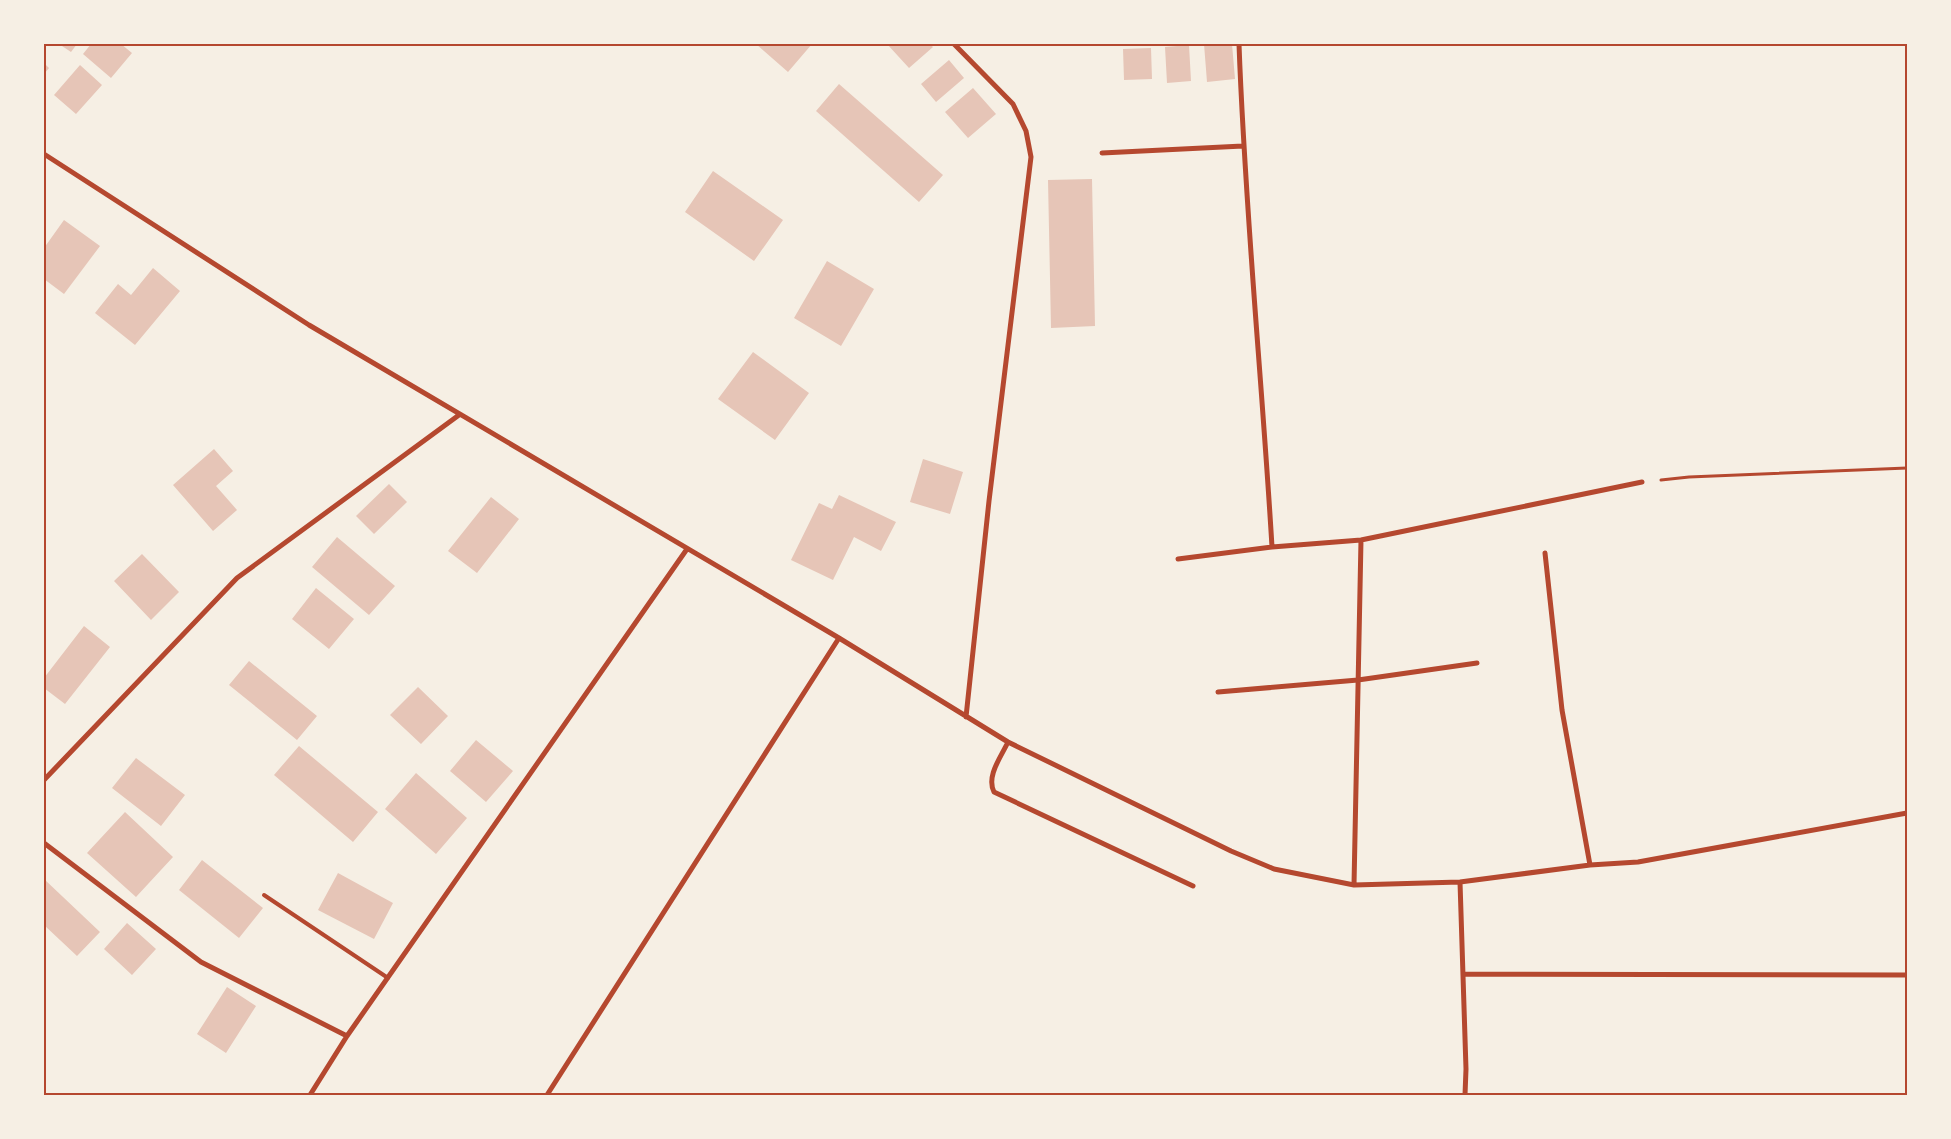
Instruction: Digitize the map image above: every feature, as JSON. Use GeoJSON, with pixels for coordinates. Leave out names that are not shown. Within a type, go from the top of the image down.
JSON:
{"type":"FeatureCollection","features":[{"type":"Feature","properties":{"kind":"street"},"geometry":{"type":"LineString","coordinates":[[954,44],[1013,104],[1026,131],[1031,157],[990,491],[966,717]]}},
{"type":"Feature","properties":{"kind":"street"},"geometry":{"type":"LineString","coordinates":[[1239,44],[1243,146],[1272,547]]}},
{"type":"Feature","properties":{"kind":"street"},"geometry":{"type":"LineString","coordinates":[[1102,154],[1243,146]]}},
{"type":"Feature","properties":{"kind":"street"},"geometry":{"type":"LineString","coordinates":[[44,154],[309,325],[839,638],[1008,742],[1222,846],[1274,869],[1354,885],[1460,882],[1590,865],[1638,862],[1907,813]]}},
{"type":"Feature","properties":{"kind":"street"},"geometry":{"type":"LineString","coordinates":[[44,780],[237,578],[459,414]]}},
{"type":"Feature","properties":{"kind":"street"},"geometry":{"type":"LineString","coordinates":[[1178,559],[1272,547],[1361,540],[1642,482]]}},
{"type":"Feature","properties":{"kind":"street"},"geometry":{"type":"LineString","coordinates":[[1354,885],[1361,540]]}},
{"type":"Feature","properties":{"kind":"street"},"geometry":{"type":"LineString","coordinates":[[310,1095],[346,1036],[687,549]]}},
{"type":"Feature","properties":{"kind":"street"},"geometry":{"type":"LineString","coordinates":[[1545,553],[1562,710],[1590,865]]}},
{"type":"Feature","properties":{"kind":"street"},"geometry":{"type":"LineString","coordinates":[[547,1095],[839,638]]}},
{"type":"Feature","properties":{"kind":"street"},"geometry":{"type":"LineString","coordinates":[[1218,692],[1358,680],[1477,663]]}},
{"type":"Feature","properties":{"kind":"street"},"geometry":{"type":"LineString","coordinates":[[1008,742],[991,779],[991,786],[994,792],[1193,886]]}},
{"type":"Feature","properties":{"kind":"street"},"geometry":{"type":"LineString","coordinates":[[44,843],[201,962],[346,1036]]}},
{"type":"Feature","properties":{"kind":"street"},"geometry":{"type":"LineString","coordinates":[[1460,882],[1464,974],[1465,1095]]}},
{"type":"Feature","properties":{"kind":"street"},"geometry":{"type":"LineString","coordinates":[[1464,974],[1907,975]]}},
{"type":"Feature","properties":{"kind":"lane"},"geometry":{"type":"LineString","coordinates":[[264,896],[388,978]]}},
{"type":"Feature","properties":{"kind":"path"},"geometry":{"type":"LineString","coordinates":[[1642,482],[1689,477],[1907,468]]}},
{"type":"Feature","properties":{"kind":"building"},"geometry":{"type":"Polygon","coordinates":[[[59,44],[77,44],[71,52],[59,44]]]}},
{"type":"Feature","properties":{"kind":"building"},"geometry":{"type":"Polygon","coordinates":[[[91,44],[121,44],[132,53],[111,78],[83,54],[91,44]]]}},
{"type":"Feature","properties":{"kind":"building"},"geometry":{"type":"Polygon","coordinates":[[[756,44],[812,44],[788,72],[756,44]]]}},
{"type":"Feature","properties":{"kind":"building"},"geometry":{"type":"Polygon","coordinates":[[[887,44],[930,44],[933,47],[909,68],[887,44]]]}},
{"type":"Feature","properties":{"kind":"building"},"geometry":{"type":"Polygon","coordinates":[[[1204,44],[1232,44],[1235,79],[1207,82],[1204,44]]]}},
{"type":"Feature","properties":{"kind":"building"},"geometry":{"type":"Polygon","coordinates":[[[1189,45],[1191,81],[1167,83],[1165,47],[1189,45]]]}},
{"type":"Feature","properties":{"kind":"building"},"geometry":{"type":"Polygon","coordinates":[[[1151,48],[1152,79],[1124,80],[1123,49],[1151,48]]]}},
{"type":"Feature","properties":{"kind":"building"},"geometry":{"type":"Polygon","coordinates":[[[949,60],[964,78],[936,102],[921,84],[949,60]]]}},
{"type":"Feature","properties":{"kind":"building"},"geometry":{"type":"Polygon","coordinates":[[[44,63],[49,68],[44,74],[44,63]]]}},
{"type":"Feature","properties":{"kind":"building"},"geometry":{"type":"Polygon","coordinates":[[[80,65],[102,85],[76,114],[54,95],[80,65]]]}},
{"type":"Feature","properties":{"kind":"building"},"geometry":{"type":"Polygon","coordinates":[[[839,84],[943,175],[919,202],[816,111],[839,84]]]}},
{"type":"Feature","properties":{"kind":"building"},"geometry":{"type":"Polygon","coordinates":[[[973,88],[996,114],[968,138],[945,112],[973,88]]]}},
{"type":"Feature","properties":{"kind":"building"},"geometry":{"type":"Polygon","coordinates":[[[713,171],[783,220],[754,261],[685,212],[713,171]]]}},
{"type":"Feature","properties":{"kind":"building"},"geometry":{"type":"Polygon","coordinates":[[[1092,179],[1095,326],[1051,328],[1048,180],[1092,179]]]}},
{"type":"Feature","properties":{"kind":"building"},"geometry":{"type":"Polygon","coordinates":[[[64,220],[100,246],[64,294],[44,279],[44,248],[64,220]]]}},
{"type":"Feature","properties":{"kind":"building"},"geometry":{"type":"Polygon","coordinates":[[[827,261],[874,289],[841,346],[794,318],[827,261]]]}},
{"type":"Feature","properties":{"kind":"building"},"geometry":{"type":"Polygon","coordinates":[[[153,268],[180,291],[135,345],[95,313],[118,284],[131,295],[153,268]]]}},
{"type":"Feature","properties":{"kind":"building"},"geometry":{"type":"Polygon","coordinates":[[[753,352],[809,393],[775,440],[718,399],[753,352]]]}},
{"type":"Feature","properties":{"kind":"building"},"geometry":{"type":"Polygon","coordinates":[[[214,449],[233,471],[216,486],[237,510],[213,531],[173,485],[214,449]]]}},
{"type":"Feature","properties":{"kind":"building"},"geometry":{"type":"Polygon","coordinates":[[[923,459],[963,472],[950,514],[910,502],[923,459]]]}},
{"type":"Feature","properties":{"kind":"building"},"geometry":{"type":"Polygon","coordinates":[[[389,484],[407,502],[374,534],[356,516],[389,484]]]}},
{"type":"Feature","properties":{"kind":"building"},"geometry":{"type":"Polygon","coordinates":[[[839,495],[896,522],[881,551],[854,537],[833,580],[791,560],[819,503],[832,509],[839,495]]]}},
{"type":"Feature","properties":{"kind":"building"},"geometry":{"type":"Polygon","coordinates":[[[491,497],[519,519],[477,573],[448,551],[491,497]]]}},
{"type":"Feature","properties":{"kind":"building"},"geometry":{"type":"Polygon","coordinates":[[[337,537],[395,586],[369,615],[312,567],[337,537]]]}},
{"type":"Feature","properties":{"kind":"building"},"geometry":{"type":"Polygon","coordinates":[[[142,554],[179,592],[151,620],[114,581],[142,554]]]}},
{"type":"Feature","properties":{"kind":"building"},"geometry":{"type":"Polygon","coordinates":[[[316,588],[354,619],[329,649],[292,619],[316,588]]]}},
{"type":"Feature","properties":{"kind":"building"},"geometry":{"type":"Polygon","coordinates":[[[84,626],[110,647],[65,704],[44,688],[44,678],[84,626]]]}},
{"type":"Feature","properties":{"kind":"building"},"geometry":{"type":"Polygon","coordinates":[[[249,661],[317,716],[297,740],[229,685],[249,661]]]}},
{"type":"Feature","properties":{"kind":"building"},"geometry":{"type":"Polygon","coordinates":[[[418,687],[448,716],[421,744],[390,715],[418,687]]]}},
{"type":"Feature","properties":{"kind":"building"},"geometry":{"type":"Polygon","coordinates":[[[476,740],[513,771],[486,802],[450,771],[476,740]]]}},
{"type":"Feature","properties":{"kind":"building"},"geometry":{"type":"Polygon","coordinates":[[[299,746],[378,812],[353,842],[274,775],[299,746]]]}},
{"type":"Feature","properties":{"kind":"building"},"geometry":{"type":"Polygon","coordinates":[[[136,758],[185,795],[161,826],[112,788],[136,758]]]}},
{"type":"Feature","properties":{"kind":"building"},"geometry":{"type":"Polygon","coordinates":[[[416,773],[467,818],[436,854],[385,809],[416,773]]]}},
{"type":"Feature","properties":{"kind":"building"},"geometry":{"type":"Polygon","coordinates":[[[125,812],[173,857],[136,897],[87,853],[125,812]]]}},
{"type":"Feature","properties":{"kind":"building"},"geometry":{"type":"Polygon","coordinates":[[[202,860],[263,908],[239,938],[179,890],[202,860]]]}},
{"type":"Feature","properties":{"kind":"building"},"geometry":{"type":"Polygon","coordinates":[[[338,873],[393,903],[374,939],[318,910],[338,873]]]}},
{"type":"Feature","properties":{"kind":"building"},"geometry":{"type":"Polygon","coordinates":[[[44,879],[100,932],[77,956],[44,925],[44,879]]]}},
{"type":"Feature","properties":{"kind":"building"},"geometry":{"type":"Polygon","coordinates":[[[127,923],[156,949],[132,975],[104,949],[127,923]]]}},
{"type":"Feature","properties":{"kind":"building"},"geometry":{"type":"Polygon","coordinates":[[[227,987],[256,1006],[226,1053],[197,1034],[227,987]]]}}]}
